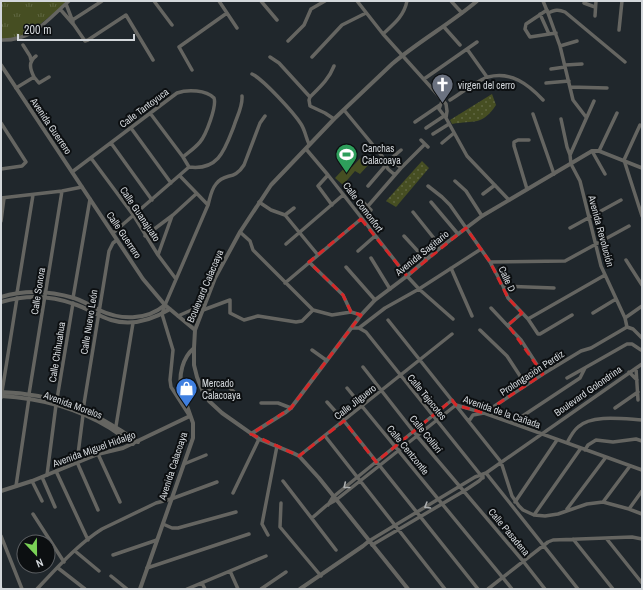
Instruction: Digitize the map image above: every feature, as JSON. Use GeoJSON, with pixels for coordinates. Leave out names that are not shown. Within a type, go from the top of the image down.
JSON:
{"type":"FeatureCollection","features":[{"type":"Feature","properties":{"kind":"street"},"geometry":{"type":"LineString","coordinates":[[72,21],[102,1]]}},
{"type":"Feature","properties":{"kind":"street"},"geometry":{"type":"LineString","coordinates":[[154,1],[172,25]]}},
{"type":"Feature","properties":{"kind":"street"},"geometry":{"type":"LineString","coordinates":[[219,1],[237,28]]}},
{"type":"Feature","properties":{"kind":"street"},"geometry":{"type":"LineString","coordinates":[[261,1],[277,20]]}},
{"type":"Feature","properties":{"kind":"street"},"geometry":{"type":"LineString","coordinates":[[288,41],[304,25],[311,9],[325,1]]}},
{"type":"Feature","properties":{"kind":"street"},"geometry":{"type":"LineString","coordinates":[[383,34],[400,17],[405,9],[407,1]]}},
{"type":"Feature","properties":{"kind":"street"},"geometry":{"type":"LineString","coordinates":[[451,1],[462,13]]}},
{"type":"Feature","properties":{"kind":"street","name":"Boulevard Calacoaya"},"geometry":{"type":"LineString","coordinates":[[408,589],[335,498],[299,456],[251,434],[222,413],[209,401],[203,392],[195,369],[195,330],[215,278],[240,232],[275,180],[334,119],[402,55],[444,27],[477,1]]}},
{"type":"Feature","properties":{"kind":"street"},"geometry":{"type":"LineString","coordinates":[[543,1],[560,46],[573,100],[586,117]]}},
{"type":"Feature","properties":{"kind":"street"},"geometry":{"type":"LineString","coordinates":[[596,1],[596,16]]}},
{"type":"Feature","properties":{"kind":"street"},"geometry":{"type":"LineString","coordinates":[[619,30],[622,1]]}},
{"type":"Feature","properties":{"kind":"street"},"geometry":{"type":"LineString","coordinates":[[1,40],[11,41],[28,36],[68,2],[72,21]]}},
{"type":"Feature","properties":{"kind":"street"},"geometry":{"type":"LineString","coordinates":[[359,2],[383,34],[424,78],[447,107],[445,117],[426,128]]}},
{"type":"Feature","properties":{"kind":"street"},"geometry":{"type":"LineString","coordinates":[[584,3],[596,7]]}},
{"type":"Feature","properties":{"kind":"street"},"geometry":{"type":"LineString","coordinates":[[60,9],[72,21],[85,41],[126,15],[153,60]]}},
{"type":"Feature","properties":{"kind":"street"},"geometry":{"type":"LineString","coordinates":[[556,33],[530,37],[525,29],[526,24],[540,14],[548,11],[560,10],[565,12],[625,62]]}},
{"type":"Feature","properties":{"kind":"street"},"geometry":{"type":"LineString","coordinates":[[192,70],[180,48],[182,45],[227,13]]}},
{"type":"Feature","properties":{"kind":"street"},"geometry":{"type":"LineString","coordinates":[[312,57],[342,25],[366,13]]}},
{"type":"Feature","properties":{"kind":"street"},"geometry":{"type":"LineString","coordinates":[[540,14],[549,34]]}},
{"type":"Feature","properties":{"kind":"street"},"geometry":{"type":"LineString","coordinates":[[444,27],[460,45]]}},
{"type":"Feature","properties":{"kind":"street"},"geometry":{"type":"LineString","coordinates":[[560,46],[577,41]]}},
{"type":"Feature","properties":{"kind":"street"},"geometry":{"type":"LineString","coordinates":[[424,78],[477,42]]}},
{"type":"Feature","properties":{"kind":"street"},"geometry":{"type":"LineString","coordinates":[[23,45],[29,53],[31,60],[30,68],[34,77],[39,83],[49,77]]}},
{"type":"Feature","properties":{"kind":"street"},"geometry":{"type":"LineString","coordinates":[[467,49],[487,77]]}},
{"type":"Feature","properties":{"kind":"street"},"geometry":{"type":"LineString","coordinates":[[31,60],[36,56]]}},
{"type":"Feature","properties":{"kind":"street"},"geometry":{"type":"LineString","coordinates":[[270,57],[279,63],[310,97]]}},
{"type":"Feature","properties":{"kind":"street"},"geometry":{"type":"LineString","coordinates":[[551,68],[582,64]]}},
{"type":"Feature","properties":{"kind":"street","name":"Avenida Guerrero"},"geometry":{"type":"LineString","coordinates":[[1,65],[4,73],[16,88],[72,172]]}},
{"type":"Feature","properties":{"kind":"street"},"geometry":{"type":"LineString","coordinates":[[334,66],[331,74],[309,100],[310,106],[334,119]]}},
{"type":"Feature","properties":{"kind":"street"},"geometry":{"type":"LineString","coordinates":[[252,74],[261,79],[298,119],[304,129],[309,144]]}},
{"type":"Feature","properties":{"kind":"street"},"geometry":{"type":"LineString","coordinates":[[450,100],[487,77],[504,76],[519,79],[531,86],[543,100]]}},
{"type":"Feature","properties":{"kind":"street"},"geometry":{"type":"LineString","coordinates":[[16,88],[34,77]]}},
{"type":"Feature","properties":{"kind":"street"},"geometry":{"type":"LineString","coordinates":[[546,83],[569,81]]}},
{"type":"Feature","properties":{"kind":"street"},"geometry":{"type":"LineString","coordinates":[[570,87],[607,88]]}},
{"type":"Feature","properties":{"kind":"street","name":"Calle Tantoyuca"},"geometry":{"type":"LineString","coordinates":[[72,172],[177,93],[184,91],[206,93],[214,98],[215,105],[202,138],[197,146],[183,157]]}},
{"type":"Feature","properties":{"kind":"street"},"geometry":{"type":"LineString","coordinates":[[150,113],[189,167],[200,169],[207,166],[221,155],[241,105],[242,96]]}},
{"type":"Feature","properties":{"kind":"street"},"geometry":{"type":"LineString","coordinates":[[442,101],[439,109],[467,156],[509,200]]}},
{"type":"Feature","properties":{"kind":"street"},"geometry":{"type":"LineString","coordinates":[[570,155],[594,101]]}},
{"type":"Feature","properties":{"kind":"street"},"geometry":{"type":"LineString","coordinates":[[415,122],[440,105]]}},
{"type":"Feature","properties":{"kind":"street"},"geometry":{"type":"LineString","coordinates":[[344,110],[387,163],[388,169],[395,175]]}},
{"type":"Feature","properties":{"kind":"street"},"geometry":{"type":"LineString","coordinates":[[599,151],[617,113]]}},
{"type":"Feature","properties":{"kind":"street"},"geometry":{"type":"LineString","coordinates":[[533,114],[554,174]]}},
{"type":"Feature","properties":{"kind":"street"},"geometry":{"type":"LineString","coordinates":[[190,416],[171,387],[172,350],[162,314],[208,205],[213,188],[216,183],[225,177],[236,175],[241,171],[260,123],[265,116]]}},
{"type":"Feature","properties":{"kind":"street"},"geometry":{"type":"LineString","coordinates":[[561,118],[570,155],[570,164]]}},
{"type":"Feature","properties":{"kind":"street"},"geometry":{"type":"LineString","coordinates":[[1,123],[26,162],[22,166],[1,169]]}},
{"type":"Feature","properties":{"kind":"street"},"geometry":{"type":"LineString","coordinates":[[433,134],[449,124]]}},
{"type":"Feature","properties":{"kind":"street"},"geometry":{"type":"LineString","coordinates":[[640,125],[624,160],[642,216]]}},
{"type":"Feature","properties":{"kind":"street"},"geometry":{"type":"LineString","coordinates":[[130,128],[171,184]]}},
{"type":"Feature","properties":{"kind":"street"},"geometry":{"type":"LineString","coordinates":[[442,143],[454,133]]}},
{"type":"Feature","properties":{"kind":"street"},"geometry":{"type":"LineString","coordinates":[[368,206],[395,175],[427,146],[421,140]]}},
{"type":"Feature","properties":{"kind":"street"},"geometry":{"type":"LineString","coordinates":[[527,189],[514,142],[518,140],[529,140]]}},
{"type":"Feature","properties":{"kind":"street"},"geometry":{"type":"LineString","coordinates":[[111,143],[152,200]]}},
{"type":"Feature","properties":{"kind":"street","name":"Calle Comonfort"},"geometry":{"type":"LineString","coordinates":[[306,148],[361,219],[419,289],[453,319]]}},
{"type":"Feature","properties":{"kind":"street"},"geometry":{"type":"LineString","coordinates":[[368,186],[387,163],[402,150]]}},
{"type":"Feature","properties":{"kind":"street"},"geometry":{"type":"LineString","coordinates":[[605,174],[592,151],[599,151],[642,168]]}},
{"type":"Feature","properties":{"kind":"street","name":"Avenida Sagitario"},"geometry":{"type":"LineString","coordinates":[[251,434],[291,408],[361,315],[375,300],[408,276],[441,247],[482,216],[592,151]]}},
{"type":"Feature","properties":{"kind":"street","name":"Calle Guanajuato"},"geometry":{"type":"LineString","coordinates":[[91,158],[134,216],[158,255],[176,279]]}},
{"type":"Feature","properties":{"kind":"street"},"geometry":{"type":"LineString","coordinates":[[387,163],[394,162],[402,168]]}},
{"type":"Feature","properties":{"kind":"street","name":"Avenida Revolución"},"geometry":{"type":"LineString","coordinates":[[570,164],[580,181],[595,245],[605,275],[625,318],[627,326]]}},
{"type":"Feature","properties":{"kind":"street"},"geometry":{"type":"LineString","coordinates":[[113,233],[189,167]]}},
{"type":"Feature","properties":{"kind":"street","name":"Calle Guerrero"},"geometry":{"type":"LineString","coordinates":[[72,172],[143,279],[165,305],[195,330]]}},
{"type":"Feature","properties":{"kind":"street"},"geometry":{"type":"LineString","coordinates":[[180,176],[208,205]]}},
{"type":"Feature","properties":{"kind":"street"},"geometry":{"type":"LineString","coordinates":[[328,176],[318,186],[332,205]]}},
{"type":"Feature","properties":{"kind":"street"},"geometry":{"type":"LineString","coordinates":[[455,181],[466,191],[482,216]]}},
{"type":"Feature","properties":{"kind":"street"},"geometry":{"type":"LineString","coordinates":[[483,194],[495,185]]}},
{"type":"Feature","properties":{"kind":"street","name":"Calle D"},"geometry":{"type":"LineString","coordinates":[[428,186],[446,200],[490,262],[508,298],[528,319],[538,334],[572,315]]}},
{"type":"Feature","properties":{"kind":"street"},"geometry":{"type":"LineString","coordinates":[[1,221],[3,198],[62,191],[82,187]]}},
{"type":"Feature","properties":{"kind":"street","name":"Calle Sonora"},"geometry":{"type":"LineString","coordinates":[[16,486],[62,191]]}},
{"type":"Feature","properties":{"kind":"street"},"geometry":{"type":"LineString","coordinates":[[146,236],[173,215],[196,194]]}},
{"type":"Feature","properties":{"kind":"street"},"geometry":{"type":"LineString","coordinates":[[17,293],[33,195]]}},
{"type":"Feature","properties":{"kind":"street"},"geometry":{"type":"LineString","coordinates":[[286,244],[343,195]]}},
{"type":"Feature","properties":{"kind":"street"},"geometry":{"type":"LineString","coordinates":[[73,298],[90,199]]}},
{"type":"Feature","properties":{"kind":"street"},"geometry":{"type":"LineString","coordinates":[[570,228],[621,200]]}},
{"type":"Feature","properties":{"kind":"street"},"geometry":{"type":"LineString","coordinates":[[259,202],[271,210],[285,214],[318,255]]}},
{"type":"Feature","properties":{"kind":"street"},"geometry":{"type":"LineString","coordinates":[[431,202],[458,234]]}},
{"type":"Feature","properties":{"kind":"street"},"geometry":{"type":"LineString","coordinates":[[364,203],[371,210]]}},
{"type":"Feature","properties":{"kind":"street"},"geometry":{"type":"LineString","coordinates":[[285,214],[294,208]]}},
{"type":"Feature","properties":{"kind":"street"},"geometry":{"type":"LineString","coordinates":[[413,212],[441,247]]}},
{"type":"Feature","properties":{"kind":"street"},"geometry":{"type":"LineString","coordinates":[[158,255],[173,215]]}},
{"type":"Feature","properties":{"kind":"street"},"geometry":{"type":"LineString","coordinates":[[285,283],[361,219]]}},
{"type":"Feature","properties":{"kind":"street"},"geometry":{"type":"LineString","coordinates":[[490,262],[565,261],[629,226]]}},
{"type":"Feature","properties":{"kind":"street"},"geometry":{"type":"LineString","coordinates":[[240,232],[250,241],[253,250],[313,310],[332,315],[351,312],[361,315]]}},
{"type":"Feature","properties":{"kind":"street"},"geometry":{"type":"LineString","coordinates":[[358,251],[375,236]]}},
{"type":"Feature","properties":{"kind":"street"},"geometry":{"type":"LineString","coordinates":[[404,236],[426,260]]}},
{"type":"Feature","properties":{"kind":"street","name":"Calle Nuevo León"},"geometry":{"type":"LineString","coordinates":[[77,462],[98,312],[109,250],[113,243],[117,240]]}},
{"type":"Feature","properties":{"kind":"street"},"geometry":{"type":"LineString","coordinates":[[352,328],[359,328],[385,308],[419,289],[481,249]]}},
{"type":"Feature","properties":{"kind":"street"},"geometry":{"type":"LineString","coordinates":[[371,258],[390,289]]}},
{"type":"Feature","properties":{"kind":"street"},"geometry":{"type":"LineString","coordinates":[[626,260],[642,285]]}},
{"type":"Feature","properties":{"kind":"street"},"geometry":{"type":"LineString","coordinates":[[309,262],[343,295],[351,312]]}},
{"type":"Feature","properties":{"kind":"street"},"geometry":{"type":"LineString","coordinates":[[346,267],[375,300]]}},
{"type":"Feature","properties":{"kind":"street"},"geometry":{"type":"LineString","coordinates":[[451,268],[472,316]]}},
{"type":"Feature","properties":{"kind":"street"},"geometry":{"type":"LineString","coordinates":[[528,319],[605,275]]}},
{"type":"Feature","properties":{"kind":"street"},"geometry":{"type":"LineString","coordinates":[[503,286],[554,288]]}},
{"type":"Feature","properties":{"kind":"street"},"geometry":{"type":"LineString","coordinates":[[1,297],[17,293],[73,298],[87,303],[111,320],[133,323],[162,314],[170,309]]}},
{"type":"Feature","properties":{"kind":"street"},"geometry":{"type":"LineString","coordinates":[[1,302],[17,298],[45,295],[98,312],[134,318],[151,314],[165,305]]}},
{"type":"Feature","properties":{"kind":"street"},"geometry":{"type":"LineString","coordinates":[[1,395],[17,298]]}},
{"type":"Feature","properties":{"kind":"street"},"geometry":{"type":"LineString","coordinates":[[593,313],[616,299]]}},
{"type":"Feature","properties":{"kind":"street"},"geometry":{"type":"LineString","coordinates":[[202,310],[230,300],[230,313],[244,320],[258,316],[296,322],[302,321],[313,310]]}},
{"type":"Feature","properties":{"kind":"street","name":"Calle Chihuahua"},"geometry":{"type":"LineString","coordinates":[[45,476],[73,303]]}},
{"type":"Feature","properties":{"kind":"street"},"geometry":{"type":"LineString","coordinates":[[178,316],[205,304]]}},
{"type":"Feature","properties":{"kind":"street"},"geometry":{"type":"LineString","coordinates":[[625,318],[642,306]]}},
{"type":"Feature","properties":{"kind":"street"},"geometry":{"type":"LineString","coordinates":[[491,308],[524,344],[543,374]]}},
{"type":"Feature","properties":{"kind":"street"},"geometry":{"type":"LineString","coordinates":[[508,325],[522,313]]}},
{"type":"Feature","properties":{"kind":"street"},"geometry":{"type":"LineString","coordinates":[[388,320],[501,462],[509,489],[515,502],[523,510],[534,515],[551,515],[587,504],[603,502],[642,514]]}},
{"type":"Feature","properties":{"kind":"street"},"geometry":{"type":"LineString","coordinates":[[116,426],[133,323]]}},
{"type":"Feature","properties":{"kind":"street"},"geometry":{"type":"LineString","coordinates":[[627,326],[633,329],[642,338]]}},
{"type":"Feature","properties":{"kind":"street","name":"Prolongación Perdiz"},"geometry":{"type":"LineString","coordinates":[[469,421],[473,415],[484,413],[543,374],[584,350],[591,348],[627,326]]}},
{"type":"Feature","properties":{"kind":"street","name":"Calle Tejocotes"},"geometry":{"type":"LineString","coordinates":[[359,328],[366,332],[481,476]]}},
{"type":"Feature","properties":{"kind":"street"},"geometry":{"type":"LineString","coordinates":[[480,330],[507,356],[526,385]]}},
{"type":"Feature","properties":{"kind":"street","name":"Calle Jilguero"},"geometry":{"type":"LineString","coordinates":[[299,456],[452,334]]}},
{"type":"Feature","properties":{"kind":"street"},"geometry":{"type":"LineString","coordinates":[[567,378],[630,343],[641,350]]}},
{"type":"Feature","properties":{"kind":"street","name":"Avenida Calacoaya"},"geometry":{"type":"LineString","coordinates":[[140,589],[194,433],[180,384],[185,358],[194,348]]}},
{"type":"Feature","properties":{"kind":"street"},"geometry":{"type":"LineString","coordinates":[[312,350],[326,360]]}},
{"type":"Feature","properties":{"kind":"street","name":"Boulevard Golondrina"},"geometry":{"type":"LineString","coordinates":[[370,543],[394,525],[459,486],[486,473],[642,364]]}},
{"type":"Feature","properties":{"kind":"street","name":"Calle Colibrí"},"geometry":{"type":"LineString","coordinates":[[363,367],[417,436],[459,486]]}},
{"type":"Feature","properties":{"kind":"street"},"geometry":{"type":"LineString","coordinates":[[512,423],[580,378],[585,368]]}},
{"type":"Feature","properties":{"kind":"street"},"geometry":{"type":"LineString","coordinates":[[636,368],[638,400]]}},
{"type":"Feature","properties":{"kind":"street"},"geometry":{"type":"LineString","coordinates":[[629,372],[637,380]]}},
{"type":"Feature","properties":{"kind":"street"},"geometry":{"type":"LineString","coordinates":[[203,392],[225,384],[240,397]]}},
{"type":"Feature","properties":{"kind":"street","name":"Calle Centzontle"},"geometry":{"type":"LineString","coordinates":[[347,388],[512,589]]}},
{"type":"Feature","properties":{"kind":"street"},"geometry":{"type":"LineString","coordinates":[[615,408],[638,392]]}},
{"type":"Feature","properties":{"kind":"street","name":"Avenida Morelos"},"geometry":{"type":"LineString","coordinates":[[1,395],[29,396],[57,403],[116,426],[138,442]]}},
{"type":"Feature","properties":{"kind":"street","name":"Avenida de la Cañada"},"geometry":{"type":"LineString","coordinates":[[335,498],[357,477],[452,400]]}},
{"type":"Feature","properties":{"kind":"street"},"geometry":{"type":"LineString","coordinates":[[327,402],[344,421],[478,589]]}},
{"type":"Feature","properties":{"kind":"street"},"geometry":{"type":"LineString","coordinates":[[261,404],[278,403],[291,408]]}},
{"type":"Feature","properties":{"kind":"street","name":"Avenida de la Cañada"},"geometry":{"type":"LineString","coordinates":[[335,498],[380,466],[456,404],[642,470]]}},
{"type":"Feature","properties":{"kind":"street","name":"Avenida Morelos"},"geometry":{"type":"LineString","coordinates":[[83,412],[109,427],[133,444]]}},
{"type":"Feature","properties":{"kind":"street","name":"Avenida Miguel Hidalgo"},"geometry":{"type":"LineString","coordinates":[[1,491],[32,481],[98,454],[123,448],[190,416]]}},
{"type":"Feature","properties":{"kind":"street"},"geometry":{"type":"LineString","coordinates":[[567,443],[578,426],[592,420],[642,420]]}},
{"type":"Feature","properties":{"kind":"street"},"geometry":{"type":"LineString","coordinates":[[325,436],[445,589]]}},
{"type":"Feature","properties":{"kind":"street"},"geometry":{"type":"LineString","coordinates":[[233,493],[260,439]]}},
{"type":"Feature","properties":{"kind":"street"},"geometry":{"type":"LineString","coordinates":[[585,450],[588,445],[596,440],[613,442],[636,439],[642,441]]}},
{"type":"Feature","properties":{"kind":"street"},"geometry":{"type":"LineString","coordinates":[[515,502],[557,440]]}},
{"type":"Feature","properties":{"kind":"street"},"geometry":{"type":"LineString","coordinates":[[268,535],[262,524],[277,446]]}},
{"type":"Feature","properties":{"kind":"street"},"geometry":{"type":"LineString","coordinates":[[534,515],[581,448]]}},
{"type":"Feature","properties":{"kind":"street"},"geometry":{"type":"LineString","coordinates":[[98,454],[120,502]]}},
{"type":"Feature","properties":{"kind":"street"},"geometry":{"type":"LineString","coordinates":[[184,464],[206,455]]}},
{"type":"Feature","properties":{"kind":"street"},"geometry":{"type":"LineString","coordinates":[[567,510],[606,457]]}},
{"type":"Feature","properties":{"kind":"street"},"geometry":{"type":"LineString","coordinates":[[77,462],[98,510]]}},
{"type":"Feature","properties":{"kind":"street"},"geometry":{"type":"LineString","coordinates":[[603,502],[630,466]]}},
{"type":"Feature","properties":{"kind":"street"},"geometry":{"type":"LineString","coordinates":[[56,471],[88,540]]}},
{"type":"Feature","properties":{"kind":"street"},"geometry":{"type":"LineString","coordinates":[[486,473],[578,589]]}},
{"type":"Feature","properties":{"kind":"street"},"geometry":{"type":"LineString","coordinates":[[45,476],[55,507]]}},
{"type":"Feature","properties":{"kind":"street","name":"Boulevard Golondrina"},"geometry":{"type":"LineString","coordinates":[[370,543],[398,530],[464,491],[481,476]]}},
{"type":"Feature","properties":{"kind":"street"},"geometry":{"type":"LineString","coordinates":[[32,481],[42,502]]}},
{"type":"Feature","properties":{"kind":"street"},"geometry":{"type":"LineString","coordinates":[[283,481],[336,550]]}},
{"type":"Feature","properties":{"kind":"street"},"geometry":{"type":"LineString","coordinates":[[37,589],[75,551],[102,530],[156,503],[217,482]]}},
{"type":"Feature","properties":{"kind":"street","name":"Calle Pasadena"},"geometry":{"type":"LineString","coordinates":[[459,486],[545,589]]}},
{"type":"Feature","properties":{"kind":"street"},"geometry":{"type":"LineString","coordinates":[[629,509],[642,491]]}},
{"type":"Feature","properties":{"kind":"street"},"geometry":{"type":"LineString","coordinates":[[312,518],[335,498]]}},
{"type":"Feature","properties":{"kind":"street"},"geometry":{"type":"LineString","coordinates":[[281,503],[280,527],[321,576]]}},
{"type":"Feature","properties":{"kind":"street"},"geometry":{"type":"LineString","coordinates":[[163,524],[172,528],[178,528],[236,512]]}},
{"type":"Feature","properties":{"kind":"street"},"geometry":{"type":"LineString","coordinates":[[33,514],[64,562]]}},
{"type":"Feature","properties":{"kind":"street"},"geometry":{"type":"LineString","coordinates":[[147,568],[249,534]]}},
{"type":"Feature","properties":{"kind":"street"},"geometry":{"type":"LineString","coordinates":[[1,536],[22,589]]}},
{"type":"Feature","properties":{"kind":"street"},"geometry":{"type":"LineString","coordinates":[[488,589],[543,545],[553,540],[632,537],[641,539]]}},
{"type":"Feature","properties":{"kind":"street"},"geometry":{"type":"LineString","coordinates":[[606,538],[642,583]]}},
{"type":"Feature","properties":{"kind":"street"},"geometry":{"type":"LineString","coordinates":[[573,539],[613,589]]}},
{"type":"Feature","properties":{"kind":"street"},"geometry":{"type":"LineString","coordinates":[[113,555],[157,540]]}},
{"type":"Feature","properties":{"kind":"street"},"geometry":{"type":"LineString","coordinates":[[300,589],[370,543]]}},
{"type":"Feature","properties":{"kind":"street"},"geometry":{"type":"LineString","coordinates":[[75,551],[99,571]]}},
{"type":"Feature","properties":{"kind":"street"},"geometry":{"type":"LineString","coordinates":[[187,589],[266,556]]}},
{"type":"Feature","properties":{"kind":"street"},"geometry":{"type":"LineString","coordinates":[[58,568],[85,589]]}},
{"type":"Feature","properties":{"kind":"street"},"geometry":{"type":"LineString","coordinates":[[230,571],[238,589]]}},
{"type":"Feature","properties":{"kind":"street"},"geometry":{"type":"LineString","coordinates":[[261,589],[286,572]]}},
{"type":"Feature","properties":{"kind":"street"},"geometry":{"type":"LineString","coordinates":[[111,576],[127,589]]}},
{"type":"Feature","properties":{"kind":"street"},"geometry":{"type":"LineString","coordinates":[[202,583],[205,589]]}},
{"type":"Feature","properties":{"kind":"street"},"geometry":{"type":"LineString","coordinates":[[42,584],[45,587]]}},
{"type":"Feature","properties":{"kind":"highlighted area"},"geometry":{"type":"Polygon","coordinates":[[[361,219],[407,276],[466,228],[490,262],[508,298],[522,313],[508,325],[543,374],[484,413],[456,405],[452,400],[376,462],[344,421],[299,456],[251,434],[291,408],[361,315],[351,312],[343,295],[309,262],[361,219]]]}},
{"type":"Feature","properties":{"kind":"green space"},"geometry":{"type":"Polygon","coordinates":[[[1,1],[69,1],[28,34],[20,38],[1,39],[1,1]]]}},
{"type":"Feature","properties":{"kind":"green space"},"geometry":{"type":"Polygon","coordinates":[[[492,94],[496,105],[491,112],[482,119],[452,124],[450,120],[492,94]]]}},
{"type":"Feature","properties":{"kind":"green space"},"geometry":{"type":"Polygon","coordinates":[[[364,154],[372,161],[360,174],[355,171],[343,185],[335,178],[348,164],[352,167],[364,154]]]}},
{"type":"Feature","properties":{"kind":"green space"},"geometry":{"type":"Polygon","coordinates":[[[422,161],[429,168],[396,207],[386,201],[422,161]]]}},
{"type":"Feature","properties":{"kind":"place","name":"virgen del cerro"},"geometry":{"type":"Point","coordinates":[443,104]}},
{"type":"Feature","properties":{"kind":"place","name":"Canchas Calacoaya"},"geometry":{"type":"Point","coordinates":[346,174]}},
{"type":"Feature","properties":{"kind":"place","name":"Mercado Calacoaya"},"geometry":{"type":"Point","coordinates":[187,408]}}]}
